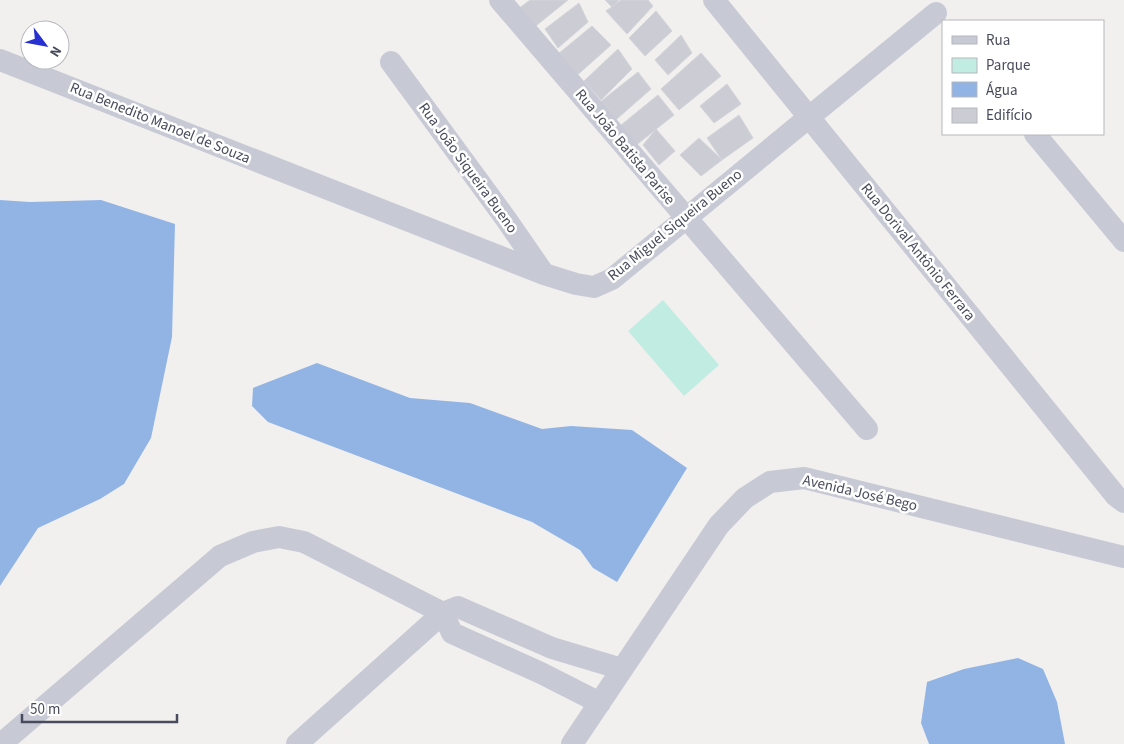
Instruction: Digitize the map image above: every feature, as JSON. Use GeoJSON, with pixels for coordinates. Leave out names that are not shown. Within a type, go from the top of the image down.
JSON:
{"type":"FeatureCollection","features":[{"type":"Feature","properties":{"kind":"street","name":"Rua João Batista Parise"},"geometry":{"type":"LineString","coordinates":[[500,0],[867,429]]}},
{"type":"Feature","properties":{"kind":"street","name":"Rua Dorival Antônio Ferrara"},"geometry":{"type":"LineString","coordinates":[[714,0],[1121,503]]}},
{"type":"Feature","properties":{"kind":"street","name":"Rua Miguel Siqueira Bueno"},"geometry":{"type":"LineString","coordinates":[[320,187],[544,274],[576,284],[594,287],[612,278],[934,12]]}},
{"type":"Feature","properties":{"kind":"street","name":"Rua Benedito Manoel de Souza"},"geometry":{"type":"LineString","coordinates":[[0,60],[320,187]]}},
{"type":"Feature","properties":{"kind":"street","name":"Rua João Siqueira Bueno"},"geometry":{"type":"LineString","coordinates":[[391,62],[544,274]]}},
{"type":"Feature","properties":{"kind":"street"},"geometry":{"type":"LineString","coordinates":[[1036,135],[1124,241]]}},
{"type":"Feature","properties":{"kind":"street","name":"Avenida José Bego"},"geometry":{"type":"LineString","coordinates":[[572,744],[720,525],[745,498],[770,482],[804,478],[1124,557]]}},
{"type":"Feature","properties":{"kind":"street"},"geometry":{"type":"LineString","coordinates":[[1,744],[220,556],[253,542],[279,537],[304,542],[443,613],[452,633],[541,673],[600,704]]}},
{"type":"Feature","properties":{"kind":"street"},"geometry":{"type":"LineString","coordinates":[[297,744],[443,613],[458,607],[552,648],[622,669]]}},
{"type":"Feature","properties":{"kind":"green space"},"geometry":{"type":"Polygon","coordinates":[[[663,300],[719,365],[684,396],[628,331],[663,300]]]}},
{"type":"Feature","properties":{"kind":"water"},"geometry":{"type":"Polygon","coordinates":[[[0,200],[30,202],[101,200],[175,224],[172,337],[151,438],[124,484],[100,499],[38,528],[0,586],[0,200]]]}},
{"type":"Feature","properties":{"kind":"water"},"geometry":{"type":"Polygon","coordinates":[[[317,363],[410,398],[470,403],[542,429],[571,426],[632,430],[687,468],[617,582],[593,568],[580,550],[532,522],[268,422],[252,406],[253,388],[317,363]]]}},
{"type":"Feature","properties":{"kind":"water"},"geometry":{"type":"Polygon","coordinates":[[[1018,658],[1043,669],[1057,702],[1065,744],[929,744],[921,723],[927,682],[964,669],[1018,658]]]}},
{"type":"Feature","properties":{"kind":"building"},"geometry":{"type":"Polygon","coordinates":[[[530,0],[568,0],[532,29],[514,12],[530,0]]]}},
{"type":"Feature","properties":{"kind":"building"},"geometry":{"type":"Polygon","coordinates":[[[605,0],[619,0],[612,7],[605,0]]]}},
{"type":"Feature","properties":{"kind":"building"},"geometry":{"type":"Polygon","coordinates":[[[621,0],[648,0],[653,6],[627,34],[606,11],[621,0]]]}},
{"type":"Feature","properties":{"kind":"building"},"geometry":{"type":"Polygon","coordinates":[[[579,3],[588,22],[558,48],[545,29],[579,3]]]}},
{"type":"Feature","properties":{"kind":"building"},"geometry":{"type":"Polygon","coordinates":[[[656,11],[672,31],[645,56],[629,38],[656,11]]]}},
{"type":"Feature","properties":{"kind":"building"},"geometry":{"type":"Polygon","coordinates":[[[592,26],[611,45],[574,78],[558,54],[592,26]]]}},
{"type":"Feature","properties":{"kind":"building"},"geometry":{"type":"Polygon","coordinates":[[[681,35],[692,53],[668,75],[655,60],[681,35]]]}},
{"type":"Feature","properties":{"kind":"building"},"geometry":{"type":"Polygon","coordinates":[[[618,49],[632,69],[601,100],[584,81],[618,49]]]}},
{"type":"Feature","properties":{"kind":"building"},"geometry":{"type":"Polygon","coordinates":[[[701,53],[721,76],[679,110],[661,89],[701,53]]]}},
{"type":"Feature","properties":{"kind":"building"},"geometry":{"type":"Polygon","coordinates":[[[638,72],[651,89],[610,125],[595,106],[638,72]]]}},
{"type":"Feature","properties":{"kind":"building"},"geometry":{"type":"Polygon","coordinates":[[[727,84],[741,104],[714,123],[700,106],[727,84]]]}},
{"type":"Feature","properties":{"kind":"building"},"geometry":{"type":"Polygon","coordinates":[[[658,95],[674,115],[630,150],[615,130],[658,95]]]}},
{"type":"Feature","properties":{"kind":"building"},"geometry":{"type":"Polygon","coordinates":[[[739,115],[753,138],[722,160],[707,138],[739,115]]]}},
{"type":"Feature","properties":{"kind":"building"},"geometry":{"type":"Polygon","coordinates":[[[656,129],[675,151],[659,165],[643,145],[656,129]]]}},
{"type":"Feature","properties":{"kind":"building"},"geometry":{"type":"Polygon","coordinates":[[[699,138],[722,160],[701,176],[680,155],[699,138]]]}}]}
